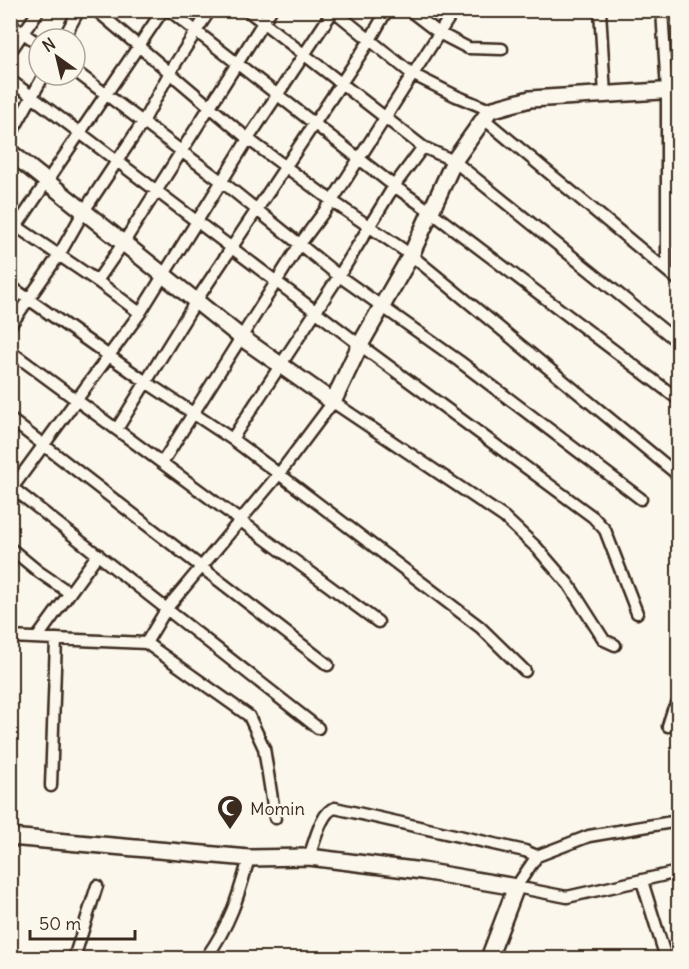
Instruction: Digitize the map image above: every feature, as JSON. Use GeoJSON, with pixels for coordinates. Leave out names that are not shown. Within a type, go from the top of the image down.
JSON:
{"type":"FeatureCollection","features":[{"type":"Feature","properties":{"kind":"street"},"geometry":{"type":"LineString","coordinates":[[10,52],[39,10]]}},
{"type":"Feature","properties":{"kind":"street"},"geometry":{"type":"LineString","coordinates":[[70,27],[79,10]]}},
{"type":"Feature","properties":{"kind":"street"},"geometry":{"type":"LineString","coordinates":[[96,10],[248,139],[332,201],[411,255],[678,475]]}},
{"type":"Feature","properties":{"kind":"street"},"geometry":{"type":"LineString","coordinates":[[140,313],[59,255],[12,228],[47,181],[163,10]]}},
{"type":"Feature","properties":{"kind":"street"},"geometry":{"type":"LineString","coordinates":[[169,10],[394,186],[678,399]]}},
{"type":"Feature","properties":{"kind":"street"},"geometry":{"type":"LineString","coordinates":[[10,326],[59,255],[84,211],[143,122],[170,72],[210,10]]}},
{"type":"Feature","properties":{"kind":"street"},"geometry":{"type":"LineString","coordinates":[[247,10],[423,147],[454,162],[678,342]]}},
{"type":"Feature","properties":{"kind":"street"},"geometry":{"type":"LineString","coordinates":[[97,281],[272,10]]}},
{"type":"Feature","properties":{"kind":"street"},"geometry":{"type":"LineString","coordinates":[[117,429],[195,301],[258,210],[370,40],[387,10]]}},
{"type":"Feature","properties":{"kind":"street"},"geometry":{"type":"LineString","coordinates":[[409,10],[439,33],[468,48],[502,49]]}},
{"type":"Feature","properties":{"kind":"street"},"geometry":{"type":"LineString","coordinates":[[162,463],[300,244],[332,201],[454,10]]}},
{"type":"Feature","properties":{"kind":"street"},"geometry":{"type":"LineString","coordinates":[[600,10],[605,95]]}},
{"type":"Feature","properties":{"kind":"street"},"geometry":{"type":"LineString","coordinates":[[662,10],[673,91],[667,270]]}},
{"type":"Feature","properties":{"kind":"street"},"geometry":{"type":"LineString","coordinates":[[318,728],[11,488],[140,313],[221,181],[333,11],[412,74],[456,96],[487,115],[678,280]]}},
{"type":"Feature","properties":{"kind":"street"},"geometry":{"type":"LineString","coordinates":[[10,24],[27,36]]}},
{"type":"Feature","properties":{"kind":"street"},"geometry":{"type":"LineString","coordinates":[[10,80],[315,312],[593,517],[605,530],[637,613]]}},
{"type":"Feature","properties":{"kind":"street"},"geometry":{"type":"LineString","coordinates":[[87,80],[221,181],[339,276],[459,361],[642,499]]}},
{"type":"Feature","properties":{"kind":"street"},"geometry":{"type":"LineString","coordinates":[[10,136],[37,87]]}},
{"type":"Feature","properties":{"kind":"street"},"geometry":{"type":"LineString","coordinates":[[146,643],[167,608],[279,474],[333,402],[360,345],[411,255],[454,162],[487,115],[530,99],[673,91]]}},
{"type":"Feature","properties":{"kind":"street"},"geometry":{"type":"LineString","coordinates":[[232,439],[339,276],[394,186],[423,147]]}},
{"type":"Feature","properties":{"kind":"street"},"geometry":{"type":"LineString","coordinates":[[10,152],[242,338],[504,518],[537,548],[570,585],[604,640],[615,645]]}},
{"type":"Feature","properties":{"kind":"street"},"geometry":{"type":"LineString","coordinates":[[10,286],[279,474],[480,627],[525,671]]}},
{"type":"Feature","properties":{"kind":"street"},"geometry":{"type":"LineString","coordinates":[[10,351],[378,622]]}},
{"type":"Feature","properties":{"kind":"street"},"geometry":{"type":"LineString","coordinates":[[10,419],[328,665]]}},
{"type":"Feature","properties":{"kind":"street"},"geometry":{"type":"LineString","coordinates":[[10,548],[39,572],[70,593]]}},
{"type":"Feature","properties":{"kind":"street"},"geometry":{"type":"LineString","coordinates":[[37,638],[98,554]]}},
{"type":"Feature","properties":{"kind":"street"},"geometry":{"type":"LineString","coordinates":[[10,637],[146,643],[249,716],[264,748],[275,818]]}},
{"type":"Feature","properties":{"kind":"street"},"geometry":{"type":"LineString","coordinates":[[51,786],[56,639]]}},
{"type":"Feature","properties":{"kind":"street"},"geometry":{"type":"LineString","coordinates":[[668,726],[673,710],[678,704]]}},
{"type":"Feature","properties":{"kind":"street"},"geometry":{"type":"LineString","coordinates":[[309,857],[324,815],[330,809],[335,808],[525,851],[537,856]]}},
{"type":"Feature","properties":{"kind":"street"},"geometry":{"type":"LineString","coordinates":[[489,958],[516,887],[537,856],[589,836],[678,820]]}},
{"type":"Feature","properties":{"kind":"street"},"geometry":{"type":"LineString","coordinates":[[10,837],[249,858],[309,857],[422,871],[567,897],[678,872]]}},
{"type":"Feature","properties":{"kind":"street"},"geometry":{"type":"LineString","coordinates":[[206,958],[223,934],[237,903],[249,858]]}},
{"type":"Feature","properties":{"kind":"street"},"geometry":{"type":"LineString","coordinates":[[642,881],[666,958]]}},
{"type":"Feature","properties":{"kind":"street"},"geometry":{"type":"LineString","coordinates":[[74,958],[97,886]]}},
{"type":"Feature","properties":{"kind":"place","name":"Momin"},"geometry":{"type":"Point","coordinates":[230,831]}}]}
